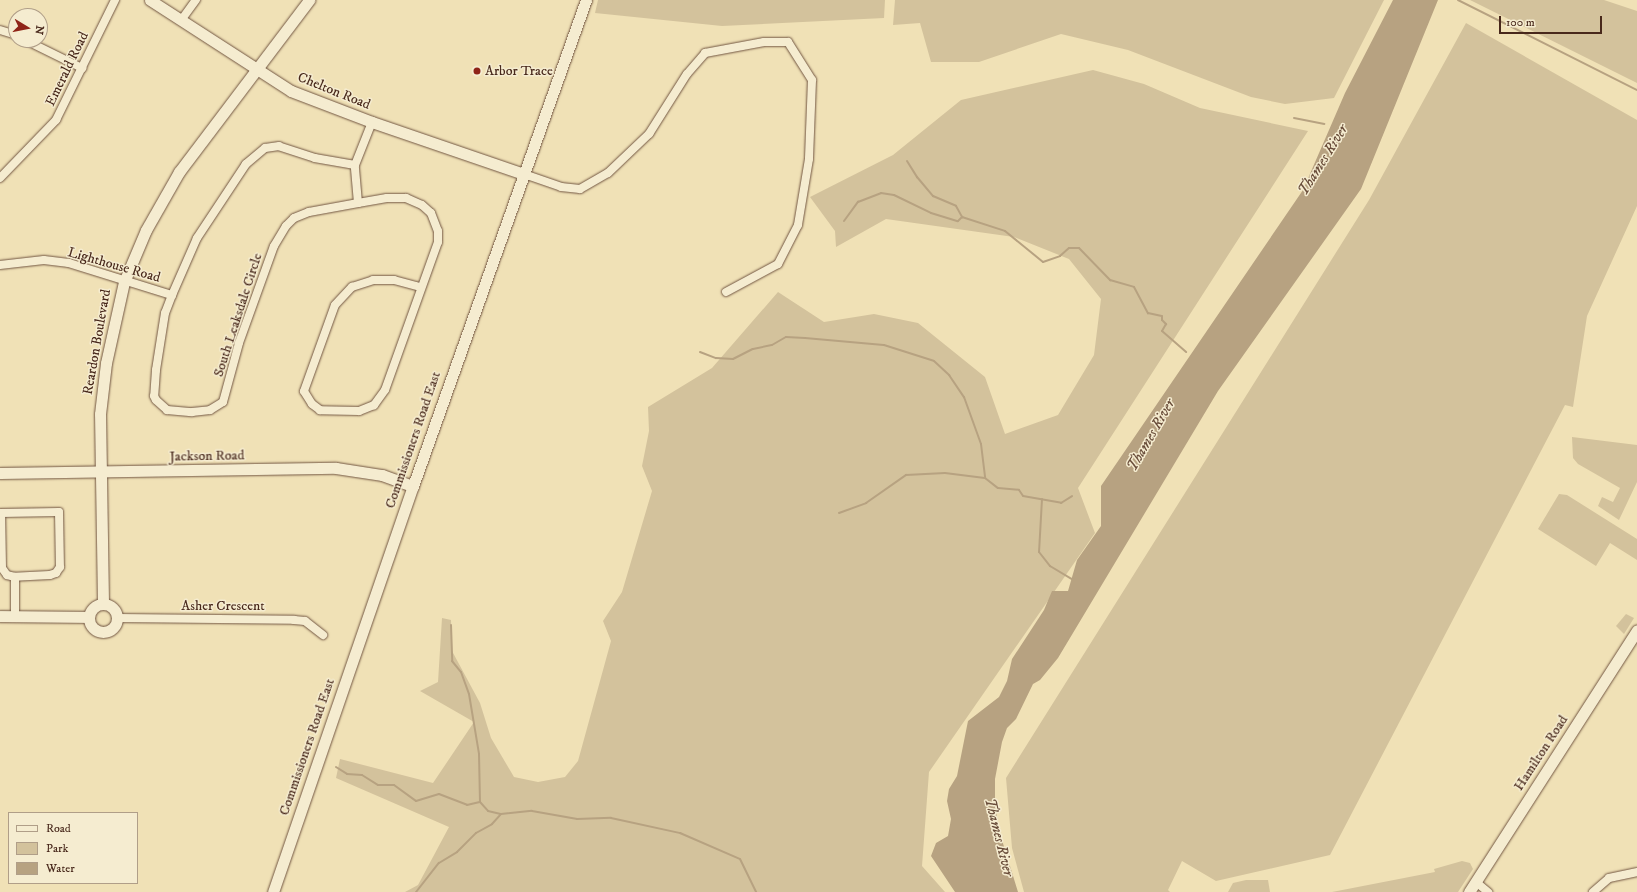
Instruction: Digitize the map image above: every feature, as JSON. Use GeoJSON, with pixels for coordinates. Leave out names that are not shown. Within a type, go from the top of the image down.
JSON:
{"type":"FeatureCollection","features":[{"type":"Feature","properties":{"kind":"main road","name":"Chelton Road"},"geometry":{"type":"LineString","coordinates":[[150,0],[182,19],[291,91],[372,122],[524,174]]}},
{"type":"Feature","properties":{"kind":"main road","name":"Reardon Boulevard"},"geometry":{"type":"LineString","coordinates":[[103,603],[100,414],[106,363],[124,282],[146,230],[179,172],[258,70],[309,0]]}},
{"type":"Feature","properties":{"kind":"main road","name":"Commissioners Road East"},"geometry":{"type":"LineString","coordinates":[[273,892],[413,486],[586,0]]}},
{"type":"Feature","properties":{"kind":"main road","name":"Jackson Road"},"geometry":{"type":"LineString","coordinates":[[0,473],[336,468],[382,475],[413,486]]}},
{"type":"Feature","properties":{"kind":"main road"},"geometry":{"type":"LineString","coordinates":[[103,603],[113,608],[117,618],[112,629],[103,632],[93,628],[89,617],[92,609],[103,603]]}},
{"type":"Feature","properties":{"kind":"main road"},"geometry":{"type":"LineString","coordinates":[[0,616],[89,617]]}},
{"type":"Feature","properties":{"kind":"main road","name":"Hamilton Road"},"geometry":{"type":"LineString","coordinates":[[1469,892],[1637,630]]}},
{"type":"Feature","properties":{"kind":"street","name":"Emerald Road"},"geometry":{"type":"LineString","coordinates":[[0,178],[56,120],[115,0]]}},
{"type":"Feature","properties":{"kind":"street"},"geometry":{"type":"LineString","coordinates":[[182,19],[196,0]]}},
{"type":"Feature","properties":{"kind":"street"},"geometry":{"type":"LineString","coordinates":[[524,174],[561,187],[580,189],[608,173],[649,134],[687,74],[705,53],[764,42],[788,42],[812,80],[809,159],[798,225],[778,264],[726,292]]}},
{"type":"Feature","properties":{"kind":"street"},"geometry":{"type":"LineString","coordinates":[[41,48],[82,68]]}},
{"type":"Feature","properties":{"kind":"street"},"geometry":{"type":"LineString","coordinates":[[372,122],[355,165],[358,203],[387,198],[406,198],[422,205],[431,213],[438,231],[438,242],[385,390],[374,405],[359,411],[320,410],[312,404],[304,391],[334,305],[352,287],[373,280],[394,280],[421,287]]}},
{"type":"Feature","properties":{"kind":"street","name":"South Leaksdale Circle"},"geometry":{"type":"LineString","coordinates":[[355,165],[315,158],[279,146],[266,148],[254,156],[197,238],[165,313],[154,396],[159,404],[168,410],[205,411],[217,408],[223,402],[227,392],[239,343],[278,236],[294,218],[309,212],[358,203]]}},
{"type":"Feature","properties":{"kind":"street","name":"Lighthouse Road"},"geometry":{"type":"LineString","coordinates":[[0,264],[44,260],[69,263],[124,282],[172,295]]}},
{"type":"Feature","properties":{"kind":"street"},"geometry":{"type":"LineString","coordinates":[[59,512],[60,567],[56,573],[50,576],[15,577],[7,575],[2,568],[1,513],[59,512]]}},
{"type":"Feature","properties":{"kind":"street"},"geometry":{"type":"LineString","coordinates":[[15,577],[15,616]]}},
{"type":"Feature","properties":{"kind":"street","name":"Asher Crescent"},"geometry":{"type":"LineString","coordinates":[[117,618],[294,620],[306,621],[323,635]]}},
{"type":"Feature","properties":{"kind":"street"},"geometry":{"type":"LineString","coordinates":[[1593,892],[1609,878],[1637,872]]}},
{"type":"Feature","properties":{"kind":"street"},"geometry":{"type":"LineString","coordinates":[[1476,882],[1488,892]]}},
{"type":"Feature","properties":{"kind":"green space"},"geometry":{"type":"Polygon","coordinates":[[[598,0],[885,0],[884,18],[722,26],[595,13],[598,0]]]}},
{"type":"Feature","properties":{"kind":"green space"},"geometry":{"type":"Polygon","coordinates":[[[895,0],[1384,0],[1334,98],[1285,104],[1251,97],[1128,50],[1061,34],[979,62],[931,62],[920,23],[893,25],[895,0]]]}},
{"type":"Feature","properties":{"kind":"green space"},"geometry":{"type":"Polygon","coordinates":[[[1470,0],[1604,0],[1637,11],[1637,83],[1470,0]]]}},
{"type":"Feature","properties":{"kind":"green space"},"geometry":{"type":"Polygon","coordinates":[[[1466,23],[1637,120],[1637,206],[1587,316],[1573,407],[1565,405],[1330,855],[1216,881],[1182,861],[1168,890],[1170,892],[1024,892],[1012,848],[1006,778],[1369,200],[1466,23]]]}},
{"type":"Feature","properties":{"kind":"green space"},"geometry":{"type":"Polygon","coordinates":[[[1093,70],[1144,84],[1200,108],[1308,131],[1078,488],[1095,533],[929,772],[922,866],[945,892],[405,892],[418,885],[449,827],[336,778],[340,759],[433,783],[474,722],[420,691],[438,682],[442,618],[451,620],[452,651],[480,703],[491,738],[514,777],[538,782],[565,777],[578,761],[611,641],[603,621],[622,592],[652,491],[642,466],[649,431],[648,407],[712,368],[778,292],[824,322],[874,314],[918,323],[985,377],[1005,434],[1058,415],[1094,355],[1101,299],[1069,259],[1014,237],[886,219],[836,247],[835,231],[810,197],[893,155],[961,100],[1093,70]]]}},
{"type":"Feature","properties":{"kind":"green space"},"geometry":{"type":"Polygon","coordinates":[[[1572,437],[1637,445],[1637,482],[1619,520],[1598,506],[1602,497],[1613,502],[1620,488],[1578,464],[1573,458],[1572,437]]]}},
{"type":"Feature","properties":{"kind":"green space"},"geometry":{"type":"Polygon","coordinates":[[[1559,494],[1567,495],[1637,539],[1637,560],[1610,543],[1596,566],[1538,529],[1559,494]]]}},
{"type":"Feature","properties":{"kind":"green space"},"geometry":{"type":"Polygon","coordinates":[[[1626,614],[1634,618],[1624,634],[1616,626],[1626,614]]]}},
{"type":"Feature","properties":{"kind":"green space"},"geometry":{"type":"Polygon","coordinates":[[[1462,861],[1470,863],[1473,869],[1458,892],[1332,892],[1435,872],[1434,869],[1462,861]]]}},
{"type":"Feature","properties":{"kind":"green space"},"geometry":{"type":"Polygon","coordinates":[[[1246,880],[1268,880],[1270,892],[1228,892],[1233,883],[1246,880]]]}},
{"type":"Feature","properties":{"kind":"water","name":"Thames River"},"geometry":{"type":"Polygon","coordinates":[[[1393,0],[1438,0],[1361,189],[1218,391],[1058,658],[1040,680],[1033,684],[1016,719],[1007,728],[1002,742],[995,779],[995,807],[1001,837],[1018,892],[955,892],[931,856],[936,843],[948,836],[951,819],[947,801],[949,789],[957,776],[968,721],[999,697],[1007,681],[1012,659],[1044,610],[1052,591],[1068,591],[1077,560],[1101,526],[1101,486],[1303,190],[1345,93],[1393,0]]]}},
{"type":"Feature","properties":{"kind":"waterway"},"geometry":{"type":"LineString","coordinates":[[1458,0],[1637,90]]}},
{"type":"Feature","properties":{"kind":"waterway"},"geometry":{"type":"LineString","coordinates":[[1294,118],[1324,124]]}},
{"type":"Feature","properties":{"kind":"waterway"},"geometry":{"type":"LineString","coordinates":[[907,161],[917,177],[933,196],[956,206],[962,217],[1005,231],[1043,262],[1060,256],[1069,248],[1079,248],[1110,280],[1134,287],[1148,313],[1162,316],[1162,320],[1166,324],[1162,331],[1186,352]]}},
{"type":"Feature","properties":{"kind":"waterway"},"geometry":{"type":"LineString","coordinates":[[844,221],[858,202],[881,193],[894,195],[931,213],[958,221],[962,217]]}},
{"type":"Feature","properties":{"kind":"waterway"},"geometry":{"type":"LineString","coordinates":[[700,352],[716,358],[733,359],[753,349],[772,345],[786,337],[884,345],[934,361],[949,375],[964,397],[981,444],[985,478],[998,488],[1019,490],[1023,496],[1061,503],[1072,496]]}},
{"type":"Feature","properties":{"kind":"waterway"},"geometry":{"type":"LineString","coordinates":[[839,513],[866,503],[906,475],[945,473],[985,478]]}},
{"type":"Feature","properties":{"kind":"waterway"},"geometry":{"type":"LineString","coordinates":[[1042,499],[1039,552],[1050,566],[1072,579]]}},
{"type":"Feature","properties":{"kind":"waterway"},"geometry":{"type":"LineString","coordinates":[[451,625],[452,661],[461,672],[469,694],[479,754],[480,802],[488,811],[501,814],[532,811],[577,819],[611,818],[680,833],[740,859],[756,892]]}},
{"type":"Feature","properties":{"kind":"waterway"},"geometry":{"type":"LineString","coordinates":[[336,767],[347,774],[362,775],[378,785],[394,785],[416,801],[439,794],[467,805],[480,802]]}},
{"type":"Feature","properties":{"kind":"waterway"},"geometry":{"type":"LineString","coordinates":[[416,892],[439,863],[457,852],[476,833],[492,824],[501,814]]}},
{"type":"Feature","properties":{"kind":"place","name":"Arbor Trace"},"geometry":{"type":"Point","coordinates":[477,71]}}]}
